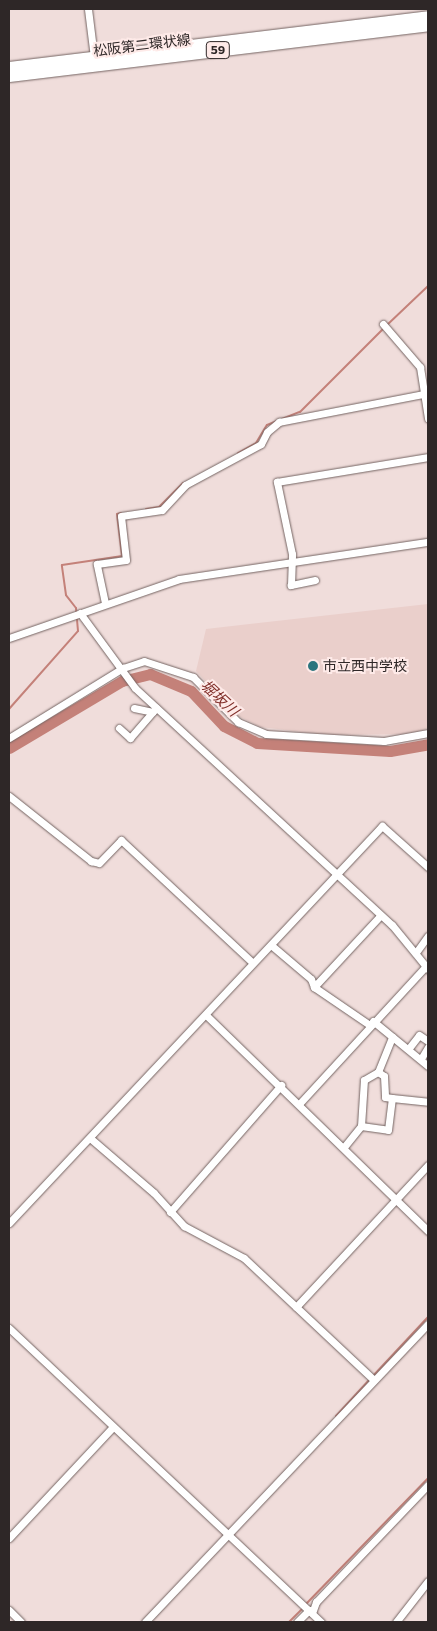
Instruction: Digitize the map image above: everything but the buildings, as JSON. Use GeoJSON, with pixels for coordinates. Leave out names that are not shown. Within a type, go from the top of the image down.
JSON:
{"type":"FeatureCollection","features":[{"type":"Feature","properties":{"kind":"main road","name":"松阪第二環状線"},"geometry":{"type":"LineString","coordinates":[[9,67],[428,16]]}},
{"type":"Feature","properties":{"kind":"main road","name":"松阪第二環状線"},"geometry":{"type":"LineString","coordinates":[[9,76],[428,25]]}},
{"type":"Feature","properties":{"kind":"street"},"geometry":{"type":"LineString","coordinates":[[88,9],[94,57]]}},
{"type":"Feature","properties":{"kind":"street"},"geometry":{"type":"LineString","coordinates":[[386,327],[420,367],[427,393],[428,418]]}},
{"type":"Feature","properties":{"kind":"street"},"geometry":{"type":"LineString","coordinates":[[105,603],[97,564],[126,560],[121,516],[162,510],[185,485],[261,444],[267,432],[279,422],[427,393]]}},
{"type":"Feature","properties":{"kind":"street"},"geometry":{"type":"LineString","coordinates":[[315,580],[291,585],[291,562],[277,482],[428,456]]}},
{"type":"Feature","properties":{"kind":"street"},"geometry":{"type":"LineString","coordinates":[[9,638],[105,603],[179,579],[428,542]]}},
{"type":"Feature","properties":{"kind":"street"},"geometry":{"type":"LineString","coordinates":[[77,614],[124,669],[133,684],[154,710],[334,876],[381,915],[417,950],[427,968],[370,1022],[300,1103]]}},
{"type":"Feature","properties":{"kind":"street"},"geometry":{"type":"LineString","coordinates":[[9,738],[124,669],[151,662],[186,672],[207,687],[238,722],[271,735],[384,741],[428,733]]}},
{"type":"Feature","properties":{"kind":"street"},"geometry":{"type":"LineString","coordinates":[[134,708],[154,710]]}},
{"type":"Feature","properties":{"kind":"street"},"geometry":{"type":"LineString","coordinates":[[119,728],[130,738],[154,710]]}},
{"type":"Feature","properties":{"kind":"street"},"geometry":{"type":"LineString","coordinates":[[9,796],[91,861],[99,863],[121,840],[253,963]]}},
{"type":"Feature","properties":{"kind":"street"},"geometry":{"type":"LineString","coordinates":[[9,1223],[382,826],[428,867]]}},
{"type":"Feature","properties":{"kind":"street"},"geometry":{"type":"LineString","coordinates":[[314,988],[381,915]]}},
{"type":"Feature","properties":{"kind":"street"},"geometry":{"type":"LineString","coordinates":[[417,950],[428,936]]}},
{"type":"Feature","properties":{"kind":"street"},"geometry":{"type":"LineString","coordinates":[[271,945],[311,979],[314,988],[422,1056],[428,1066]]}},
{"type":"Feature","properties":{"kind":"street"},"geometry":{"type":"LineString","coordinates":[[206,1014],[300,1103],[428,1231]]}},
{"type":"Feature","properties":{"kind":"street"},"geometry":{"type":"LineString","coordinates":[[409,1048],[420,1035],[428,1041]]}},
{"type":"Feature","properties":{"kind":"street"},"geometry":{"type":"LineString","coordinates":[[344,1147],[361,1126],[364,1080],[378,1072],[392,1036]]}},
{"type":"Feature","properties":{"kind":"street"},"geometry":{"type":"LineString","coordinates":[[422,1056],[428,1048]]}},
{"type":"Feature","properties":{"kind":"street"},"geometry":{"type":"LineString","coordinates":[[378,1072],[384,1076],[385,1098],[428,1102]]}},
{"type":"Feature","properties":{"kind":"street"},"geometry":{"type":"LineString","coordinates":[[170,1212],[281,1085]]}},
{"type":"Feature","properties":{"kind":"street"},"geometry":{"type":"LineString","coordinates":[[361,1126],[388,1130],[392,1098]]}},
{"type":"Feature","properties":{"kind":"street"},"geometry":{"type":"LineString","coordinates":[[90,1138],[154,1193],[184,1226],[244,1258],[372,1378]]}},
{"type":"Feature","properties":{"kind":"street"},"geometry":{"type":"LineString","coordinates":[[296,1307],[428,1164]]}},
{"type":"Feature","properties":{"kind":"street"},"geometry":{"type":"LineString","coordinates":[[145,1622],[229,1535],[372,1378],[428,1324]]}},
{"type":"Feature","properties":{"kind":"street"},"geometry":{"type":"LineString","coordinates":[[9,1328],[321,1622]]}},
{"type":"Feature","properties":{"kind":"street"},"geometry":{"type":"LineString","coordinates":[[9,1538],[113,1427]]}},
{"type":"Feature","properties":{"kind":"street"},"geometry":{"type":"LineString","coordinates":[[298,1622],[307,1609],[316,1602],[428,1486]]}},
{"type":"Feature","properties":{"kind":"street"},"geometry":{"type":"LineString","coordinates":[[396,1622],[428,1581]]}},
{"type":"Feature","properties":{"kind":"street"},"geometry":{"type":"LineString","coordinates":[[9,1610],[22,1622]]}},
{"type":"Feature","properties":{"kind":"shaded area","name":"市立西中学校"},"geometry":{"type":"Polygon","coordinates":[[[428,604],[428,728],[412,734],[325,735],[261,727],[238,716],[196,671],[206,629],[428,604]]]}},
{"type":"Feature","properties":{"kind":"waterway"},"geometry":{"type":"LineString","coordinates":[[387,325],[428,286]]}},
{"type":"Feature","properties":{"kind":"waterway"},"geometry":{"type":"LineString","coordinates":[[238,453],[256,443],[267,425],[300,412],[383,329]]}},
{"type":"Feature","properties":{"kind":"waterway"},"geometry":{"type":"LineString","coordinates":[[146,509],[159,507],[183,483]]}},
{"type":"Feature","properties":{"kind":"waterway"},"geometry":{"type":"LineString","coordinates":[[9,709],[78,631],[76,608],[66,595],[62,565],[122,556],[117,514],[121,513]]}},
{"type":"Feature","properties":{"kind":"waterway","name":"堀坂川"},"geometry":{"type":"LineString","coordinates":[[9,748],[122,681],[150,674],[191,691],[224,726],[257,743],[390,751],[428,744]]}},
{"type":"Feature","properties":{"kind":"waterway"},"geometry":{"type":"LineString","coordinates":[[373,1376],[428,1317]]}},
{"type":"Feature","properties":{"kind":"waterway"},"geometry":{"type":"LineString","coordinates":[[336,1416],[370,1379]]}},
{"type":"Feature","properties":{"kind":"waterway"},"geometry":{"type":"LineString","coordinates":[[306,1604],[428,1478]]}},
{"type":"Feature","properties":{"kind":"waterway"},"geometry":{"type":"LineString","coordinates":[[289,1622],[303,1608]]}},
{"type":"Feature","properties":{"kind":"place","name":"市立西中学校"},"geometry":{"type":"Point","coordinates":[313,666]}}]}
